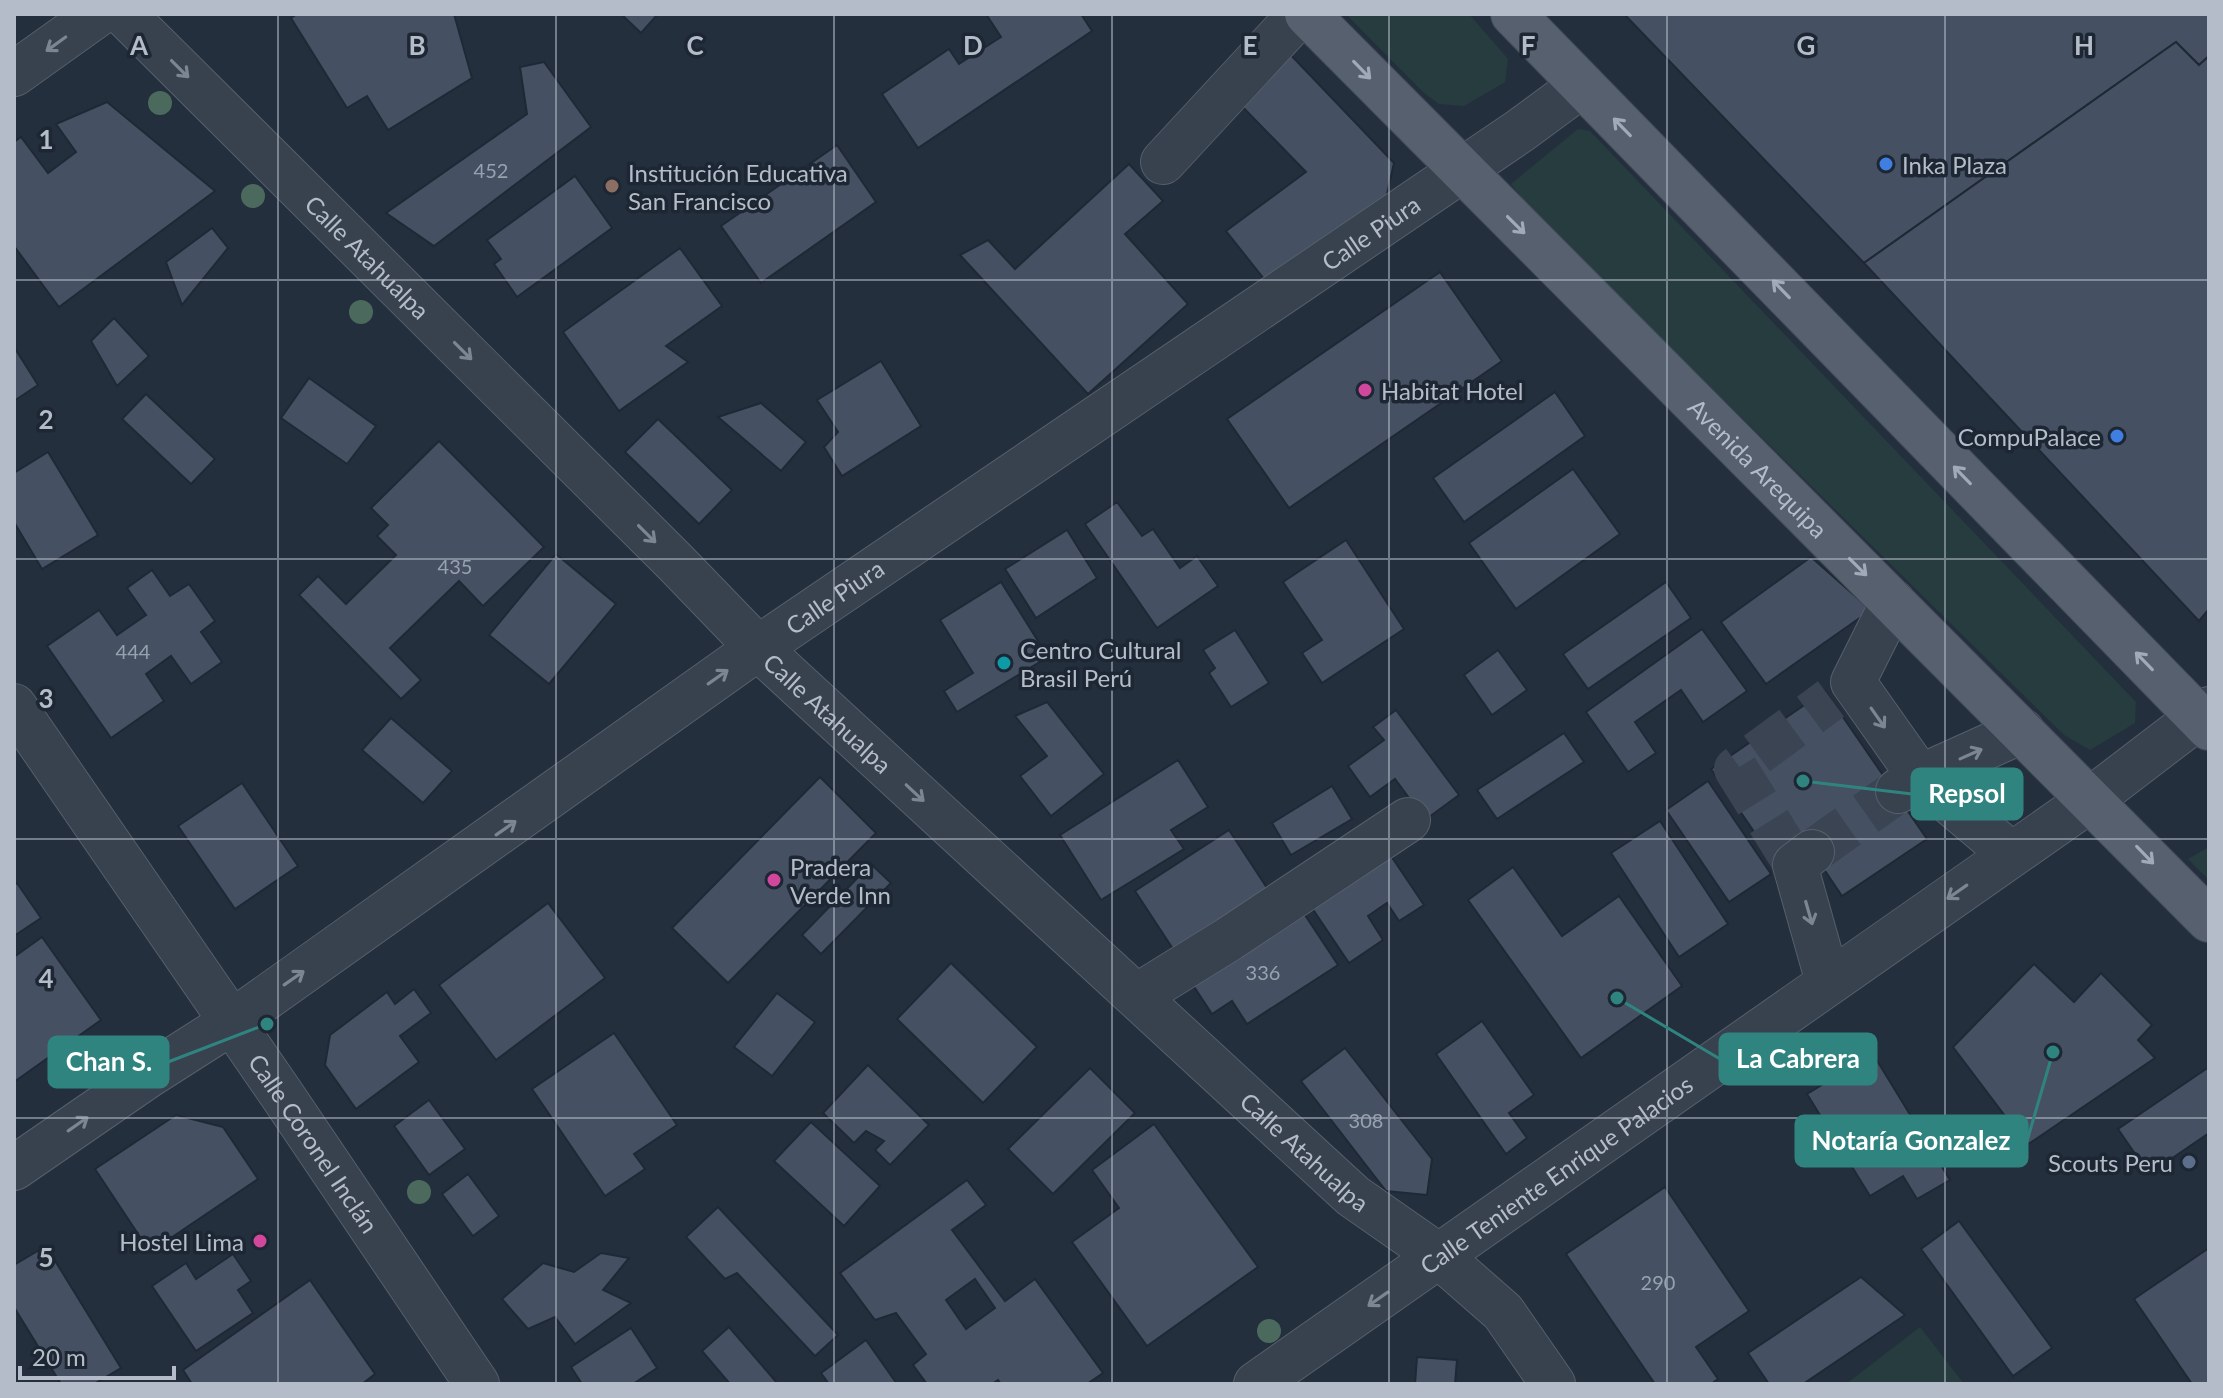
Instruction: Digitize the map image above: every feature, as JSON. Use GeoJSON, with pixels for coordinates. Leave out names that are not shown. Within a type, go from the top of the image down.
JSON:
{"type":"FeatureCollection","features":[{"type":"Feature","properties":{"kind":"main road","name":"Avenida Arequipa"},"geometry":{"type":"LineString","coordinates":[[1307,14],[2209,920]]}},
{"type":"Feature","properties":{"kind":"main road"},"geometry":{"type":"LineString","coordinates":[[1513,14],[2205,718]]}},
{"type":"Feature","properties":{"kind":"street"},"geometry":{"type":"LineString","coordinates":[[14,74],[98,14]]}},
{"type":"Feature","properties":{"kind":"street","name":"Calle Atahualpa"},"geometry":{"type":"LineString","coordinates":[[124,14],[758,648],[1353,1196],[1439,1256],[1503,1312],[1553,1384]]}},
{"type":"Feature","properties":{"kind":"street"},"geometry":{"type":"LineString","coordinates":[[1163,162],[1300,14]]}},
{"type":"Feature","properties":{"kind":"street","name":"Calle Piura"},"geometry":{"type":"LineString","coordinates":[[14,1168],[232,1022],[758,648],[1582,85]]}},
{"type":"Feature","properties":{"kind":"street"},"geometry":{"type":"LineString","coordinates":[[1893,602],[1842,690],[1908,785],[2011,854]]}},
{"type":"Feature","properties":{"kind":"street","name":"Calle Coronel Inclán"},"geometry":{"type":"LineString","coordinates":[[14,706],[477,1384]]}},
{"type":"Feature","properties":{"kind":"street","name":"Calle Teniente Enrique Palacios"},"geometry":{"type":"LineString","coordinates":[[1256,1384],[2205,718]]}},
{"type":"Feature","properties":{"kind":"street"},"geometry":{"type":"LineString","coordinates":[[1908,785],[2022,731]]}},
{"type":"Feature","properties":{"kind":"street"},"geometry":{"type":"LineString","coordinates":[[1137,996],[1408,820]]}},
{"type":"Feature","properties":{"kind":"street"},"geometry":{"type":"LineString","coordinates":[[1800,859],[1828,982]]}},
{"type":"Feature","properties":{"kind":"green space"},"geometry":{"type":"Polygon","coordinates":[[[1346,14],[1469,14],[1508,59],[1505,82],[1464,106],[1439,104],[1423,92],[1346,14]]]}},
{"type":"Feature","properties":{"kind":"green space"},"geometry":{"type":"Polygon","coordinates":[[[1578,129],[1590,131],[2136,702],[2135,723],[2090,750],[2064,735],[1534,213],[1511,184],[1578,129]]]}},
{"type":"Feature","properties":{"kind":"green space"},"geometry":{"type":"Polygon","coordinates":[[[2209,847],[2209,880],[2188,859],[2209,847]]]}},
{"type":"Feature","properties":{"kind":"green space"},"geometry":{"type":"Polygon","coordinates":[[[1920,1327],[1964,1384],[1846,1384],[1920,1327]]]}},
{"type":"Feature","properties":{"kind":"building"},"geometry":{"type":"Polygon","coordinates":[[[297,14],[454,14],[472,78],[388,130],[367,96],[347,108],[291,18],[297,14]]]}},
{"type":"Feature","properties":{"kind":"building"},"geometry":{"type":"Polygon","coordinates":[[[621,14],[658,14],[641,33],[621,14]]]}},
{"type":"Feature","properties":{"kind":"building"},"geometry":{"type":"Polygon","coordinates":[[[986,14],[1081,14],[1092,31],[918,148],[882,94],[949,49],[959,64],[1001,37],[986,14]]]}},
{"type":"Feature","properties":{"kind":"building","name":"Inka Plaza"},"geometry":{"type":"Polygon","coordinates":[[[1624,14],[2209,14],[2209,56],[2199,65],[2176,42],[1864,263],[1624,14]]]}},
{"type":"Feature","properties":{"kind":"building","name":"CompuPalace"},"geometry":{"type":"Polygon","coordinates":[[[2176,42],[2199,65],[2209,56],[2209,609],[2199,621],[1864,263],[2176,42]]]}},
{"type":"Feature","properties":{"kind":"building"},"geometry":{"type":"Polygon","coordinates":[[[1286,50],[1394,163],[1383,212],[1275,293],[1226,231],[1306,172],[1232,96],[1286,50]]]}},
{"type":"Feature","properties":{"kind":"building"},"geometry":{"type":"Polygon","coordinates":[[[544,62],[591,127],[434,246],[386,213],[527,114],[520,67],[544,62]]]}},
{"type":"Feature","properties":{"kind":"building"},"geometry":{"type":"Polygon","coordinates":[[[107,102],[215,191],[59,307],[14,246],[14,142],[21,137],[48,173],[76,152],[56,124],[107,102]]]}},
{"type":"Feature","properties":{"kind":"building"},"geometry":{"type":"Polygon","coordinates":[[[837,145],[876,202],[761,283],[721,226],[837,145]]]}},
{"type":"Feature","properties":{"kind":"building"},"geometry":{"type":"Polygon","coordinates":[[[1129,164],[1163,201],[1125,234],[1188,304],[1088,394],[960,255],[988,240],[1015,269],[1129,164]]]}},
{"type":"Feature","properties":{"kind":"building"},"geometry":{"type":"Polygon","coordinates":[[[575,176],[612,228],[517,297],[494,264],[501,259],[487,240],[575,176]]]}},
{"type":"Feature","properties":{"kind":"building"},"geometry":{"type":"Polygon","coordinates":[[[212,228],[228,248],[182,305],[166,262],[212,228]]]}},
{"type":"Feature","properties":{"kind":"building"},"geometry":{"type":"Polygon","coordinates":[[[680,248],[722,306],[666,346],[688,362],[619,411],[563,332],[680,248]]]}},
{"type":"Feature","properties":{"kind":"building","name":"Habitat Hotel"},"geometry":{"type":"Polygon","coordinates":[[[1440,272],[1502,361],[1289,508],[1227,419],[1440,272]]]}},
{"type":"Feature","properties":{"kind":"building"},"geometry":{"type":"Polygon","coordinates":[[[114,318],[149,356],[117,386],[91,341],[114,318]]]}},
{"type":"Feature","properties":{"kind":"building"},"geometry":{"type":"Polygon","coordinates":[[[14,347],[38,385],[14,401],[14,347]]]}},
{"type":"Feature","properties":{"kind":"building"},"geometry":{"type":"Polygon","coordinates":[[[881,361],[921,426],[842,476],[824,447],[838,432],[817,400],[881,361]]]}},
{"type":"Feature","properties":{"kind":"building"},"geometry":{"type":"Polygon","coordinates":[[[309,378],[376,426],[347,464],[281,418],[309,378]]]}},
{"type":"Feature","properties":{"kind":"building"},"geometry":{"type":"Polygon","coordinates":[[[1555,392],[1585,436],[1464,522],[1433,478],[1555,392]]]}},
{"type":"Feature","properties":{"kind":"building"},"geometry":{"type":"Polygon","coordinates":[[[146,394],[215,459],[191,484],[122,419],[146,394]]]}},
{"type":"Feature","properties":{"kind":"building"},"geometry":{"type":"Polygon","coordinates":[[[761,403],[806,442],[781,471],[718,417],[761,403]]]}},
{"type":"Feature","properties":{"kind":"building"},"geometry":{"type":"Polygon","coordinates":[[[658,419],[732,490],[699,524],[625,452],[658,419]]]}},
{"type":"Feature","properties":{"kind":"building"},"geometry":{"type":"Polygon","coordinates":[[[439,441],[544,547],[483,606],[459,581],[390,648],[421,680],[401,699],[299,595],[318,576],[346,604],[396,555],[377,536],[388,525],[371,508],[439,441]]]}},
{"type":"Feature","properties":{"kind":"building"},"geometry":{"type":"Polygon","coordinates":[[[48,452],[98,535],[42,569],[14,522],[14,473],[48,452]]]}},
{"type":"Feature","properties":{"kind":"building"},"geometry":{"type":"Polygon","coordinates":[[[1573,469],[1620,534],[1516,609],[1469,543],[1573,469]]]}},
{"type":"Feature","properties":{"kind":"building"},"geometry":{"type":"Polygon","coordinates":[[[1117,502],[1142,536],[1153,529],[1180,568],[1197,556],[1218,586],[1157,628],[1085,524],[1117,502]]]}},
{"type":"Feature","properties":{"kind":"building"},"geometry":{"type":"Polygon","coordinates":[[[1067,530],[1097,578],[1036,618],[1005,569],[1067,530]]]}},
{"type":"Feature","properties":{"kind":"building"},"geometry":{"type":"Polygon","coordinates":[[[1346,540],[1404,629],[1322,683],[1302,653],[1322,640],[1283,582],[1346,540]]]}},
{"type":"Feature","properties":{"kind":"building"},"geometry":{"type":"Polygon","coordinates":[[[556,554],[616,604],[549,684],[489,635],[556,554]]]}},
{"type":"Feature","properties":{"kind":"building"},"geometry":{"type":"Polygon","coordinates":[[[1811,557],[1871,610],[1766,684],[1721,622],[1811,557]]]}},
{"type":"Feature","properties":{"kind":"building"},"geometry":{"type":"Polygon","coordinates":[[[152,570],[170,596],[189,584],[215,621],[201,632],[222,662],[191,684],[171,656],[146,674],[164,701],[111,738],[47,646],[99,610],[117,635],[146,615],[127,588],[152,570]]]}},
{"type":"Feature","properties":{"kind":"building"},"geometry":{"type":"Polygon","coordinates":[[[1001,582],[1048,657],[957,712],[944,691],[973,673],[940,620],[1001,582]]]}},
{"type":"Feature","properties":{"kind":"building"},"geometry":{"type":"Polygon","coordinates":[[[1666,582],[1691,618],[1588,689],[1563,654],[1666,582]]]}},
{"type":"Feature","properties":{"kind":"building"},"geometry":{"type":"Polygon","coordinates":[[[1702,629],[1747,691],[1703,722],[1681,690],[1635,722],[1656,753],[1628,772],[1586,712],[1702,629]]]}},
{"type":"Feature","properties":{"kind":"building"},"geometry":{"type":"Polygon","coordinates":[[[1235,630],[1269,683],[1231,707],[1209,673],[1215,668],[1203,650],[1235,630]]]}},
{"type":"Feature","properties":{"kind":"building"},"geometry":{"type":"Polygon","coordinates":[[[1498,650],[1527,690],[1492,715],[1464,675],[1498,650]]]}},
{"type":"Feature","properties":{"kind":"building"},"geometry":{"type":"Polygon","coordinates":[[[1825,691],[1927,839],[1842,896],[1809,847],[1779,868],[1711,769],[1825,691]]]}},
{"type":"Feature","properties":{"kind":"building"},"geometry":{"type":"Polygon","coordinates":[[[1047,702],[1104,774],[1051,816],[1020,776],[1047,756],[1015,716],[1047,702]]]}},
{"type":"Feature","properties":{"kind":"building"},"geometry":{"type":"Polygon","coordinates":[[[1396,710],[1459,795],[1425,820],[1395,779],[1370,797],[1348,766],[1384,740],[1373,727],[1396,710]]]}},
{"type":"Feature","properties":{"kind":"building"},"geometry":{"type":"Polygon","coordinates":[[[391,718],[452,771],[423,803],[362,750],[391,718]]]}},
{"type":"Feature","properties":{"kind":"building"},"geometry":{"type":"Polygon","coordinates":[[[1564,733],[1584,762],[1497,819],[1477,790],[1564,733]]]}},
{"type":"Feature","properties":{"kind":"building"},"geometry":{"type":"Polygon","coordinates":[[[1178,760],[1208,807],[1171,830],[1184,849],[1101,900],[1060,835],[1178,760]]]}},
{"type":"Feature","properties":{"kind":"building","name":"Pradera Verde Inn"},"geometry":{"type":"Polygon","coordinates":[[[820,777],[876,833],[728,983],[672,928],[820,777]]]}},
{"type":"Feature","properties":{"kind":"building"},"geometry":{"type":"Polygon","coordinates":[[[1708,781],[1771,874],[1729,902],[1666,810],[1708,781]]]}},
{"type":"Feature","properties":{"kind":"building"},"geometry":{"type":"Polygon","coordinates":[[[242,783],[298,866],[235,909],[178,826],[242,783]]]}},
{"type":"Feature","properties":{"kind":"building"},"geometry":{"type":"Polygon","coordinates":[[[1332,786],[1352,819],[1291,855],[1272,823],[1332,786]]]}},
{"type":"Feature","properties":{"kind":"building"},"geometry":{"type":"Polygon","coordinates":[[[1660,821],[1728,924],[1679,957],[1611,853],[1660,821]]]}},
{"type":"Feature","properties":{"kind":"building"},"geometry":{"type":"Polygon","coordinates":[[[1229,830],[1269,891],[1175,952],[1135,891],[1229,830]]]}},
{"type":"Feature","properties":{"kind":"building"},"geometry":{"type":"Polygon","coordinates":[[[1389,853],[1424,905],[1399,921],[1387,903],[1368,916],[1383,940],[1349,963],[1310,905],[1389,853]]]}},
{"type":"Feature","properties":{"kind":"building"},"geometry":{"type":"Polygon","coordinates":[[[871,864],[891,883],[821,954],[802,935],[871,864]]]}},
{"type":"Feature","properties":{"kind":"building"},"geometry":{"type":"Polygon","coordinates":[[[1513,867],[1562,936],[1619,896],[1682,986],[1581,1058],[1468,900],[1513,867]]]}},
{"type":"Feature","properties":{"kind":"building"},"geometry":{"type":"Polygon","coordinates":[[[17,883],[41,918],[14,936],[14,885],[17,883]]]}},
{"type":"Feature","properties":{"kind":"building"},"geometry":{"type":"Polygon","coordinates":[[[548,903],[605,978],[496,1060],[439,985],[548,903]]]}},
{"type":"Feature","properties":{"kind":"building"},"geometry":{"type":"Polygon","coordinates":[[[1299,906],[1338,965],[1247,1024],[1232,1001],[1212,1014],[1189,979],[1299,906]]]}},
{"type":"Feature","properties":{"kind":"building"},"geometry":{"type":"Polygon","coordinates":[[[42,937],[101,1020],[14,1082],[14,957],[42,937]]]}},
{"type":"Feature","properties":{"kind":"building"},"geometry":{"type":"Polygon","coordinates":[[[951,963],[1037,1047],[983,1103],[897,1019],[951,963]]]}},
{"type":"Feature","properties":{"kind":"building"},"geometry":{"type":"Polygon","coordinates":[[[2034,964],[2074,1002],[2101,973],[2152,1025],[2138,1040],[2155,1058],[2027,1145],[1953,1047],[2034,964]]]}},
{"type":"Feature","properties":{"kind":"building"},"geometry":{"type":"Polygon","coordinates":[[[414,989],[431,1013],[400,1036],[419,1062],[356,1109],[325,1065],[330,1035],[387,992],[395,1004],[414,989]]]}},
{"type":"Feature","properties":{"kind":"building"},"geometry":{"type":"Polygon","coordinates":[[[777,993],[815,1022],[772,1076],[734,1047],[777,993]]]}},
{"type":"Feature","properties":{"kind":"building"},"geometry":{"type":"Polygon","coordinates":[[[1482,1021],[1534,1095],[1509,1113],[1527,1138],[1506,1154],[1436,1054],[1482,1021]]]}},
{"type":"Feature","properties":{"kind":"building"},"geometry":{"type":"Polygon","coordinates":[[[614,1033],[677,1125],[634,1154],[645,1169],[605,1196],[532,1089],[614,1033]]]}},
{"type":"Feature","properties":{"kind":"building"},"geometry":{"type":"Polygon","coordinates":[[[1345,1048],[1432,1159],[1427,1195],[1386,1191],[1301,1081],[1345,1048]]]}},
{"type":"Feature","properties":{"kind":"building"},"geometry":{"type":"Polygon","coordinates":[[[1873,1054],[1950,1180],[1917,1199],[1903,1176],[1870,1196],[1807,1094],[1873,1054]]]}},
{"type":"Feature","properties":{"kind":"building"},"geometry":{"type":"Polygon","coordinates":[[[868,1065],[929,1125],[890,1165],[875,1150],[884,1141],[866,1131],[854,1143],[823,1113],[868,1065]]]}},
{"type":"Feature","properties":{"kind":"building"},"geometry":{"type":"Polygon","coordinates":[[[2209,1067],[2209,1133],[2149,1174],[2118,1129],[2209,1067]]]}},
{"type":"Feature","properties":{"kind":"building"},"geometry":{"type":"Polygon","coordinates":[[[1090,1068],[1135,1113],[1053,1194],[1008,1149],[1090,1068]]]}},
{"type":"Feature","properties":{"kind":"building"},"geometry":{"type":"Polygon","coordinates":[[[429,1100],[465,1149],[429,1175],[394,1126],[429,1100]]]}},
{"type":"Feature","properties":{"kind":"building"},"geometry":{"type":"Polygon","coordinates":[[[176,1115],[223,1127],[258,1179],[150,1252],[95,1169],[176,1115]]]}},
{"type":"Feature","properties":{"kind":"building"},"geometry":{"type":"Polygon","coordinates":[[[811,1122],[880,1186],[844,1226],[774,1161],[811,1122]]]}},
{"type":"Feature","properties":{"kind":"building"},"geometry":{"type":"Polygon","coordinates":[[[1154,1124],[1258,1267],[1147,1346],[1072,1242],[1119,1208],[1092,1170],[1154,1124]]]}},
{"type":"Feature","properties":{"kind":"building"},"geometry":{"type":"Polygon","coordinates":[[[468,1174],[499,1216],[473,1236],[442,1194],[468,1174]]]}},
{"type":"Feature","properties":{"kind":"building"},"geometry":{"type":"Polygon","coordinates":[[[967,1180],[986,1205],[952,1230],[1005,1301],[1035,1279],[1103,1373],[1087,1384],[1001,1384],[998,1380],[992,1384],[927,1384],[913,1365],[926,1354],[896,1313],[875,1320],[840,1273],[967,1180]],[[975,1279],[946,1300],[966,1329],[995,1308],[975,1279]]]}},
{"type":"Feature","properties":{"kind":"building"},"geometry":{"type":"Polygon","coordinates":[[[1665,1187],[1749,1311],[1696,1347],[1718,1379],[1711,1384],[1655,1384],[1566,1254],[1665,1187]]]}},
{"type":"Feature","properties":{"kind":"building"},"geometry":{"type":"Polygon","coordinates":[[[718,1207],[838,1335],[815,1356],[737,1273],[725,1279],[686,1237],[718,1207]]]}},
{"type":"Feature","properties":{"kind":"building"},"geometry":{"type":"Polygon","coordinates":[[[1959,1221],[2052,1348],[2013,1376],[1921,1249],[1959,1221]]]}},
{"type":"Feature","properties":{"kind":"building"},"geometry":{"type":"Polygon","coordinates":[[[46,1246],[121,1368],[94,1384],[61,1384],[14,1307],[14,1265],[46,1246]]]}},
{"type":"Feature","properties":{"kind":"building"},"geometry":{"type":"Polygon","coordinates":[[[2209,1248],[2209,1384],[2192,1384],[2134,1299],[2209,1248]]]}},
{"type":"Feature","properties":{"kind":"building"},"geometry":{"type":"Polygon","coordinates":[[[601,1253],[629,1258],[603,1290],[631,1303],[575,1344],[555,1317],[528,1329],[502,1299],[543,1263],[574,1272],[601,1253]]]}},
{"type":"Feature","properties":{"kind":"building"},"geometry":{"type":"Polygon","coordinates":[[[233,1254],[251,1281],[238,1290],[253,1313],[196,1351],[152,1286],[186,1263],[196,1279],[233,1254]]]}},
{"type":"Feature","properties":{"kind":"building"},"geometry":{"type":"Polygon","coordinates":[[[1861,1277],[1905,1315],[1803,1384],[1769,1384],[1748,1353],[1861,1277]]]}},
{"type":"Feature","properties":{"kind":"building"},"geometry":{"type":"Polygon","coordinates":[[[310,1280],[375,1374],[362,1384],[192,1384],[183,1370],[310,1280]]]}},
{"type":"Feature","properties":{"kind":"building"},"geometry":{"type":"Polygon","coordinates":[[[729,1327],[778,1384],[730,1384],[702,1351],[729,1327]]]}},
{"type":"Feature","properties":{"kind":"building"},"geometry":{"type":"Polygon","coordinates":[[[631,1328],[657,1368],[633,1384],[582,1384],[571,1367],[631,1328]]]}},
{"type":"Feature","properties":{"kind":"building"},"geometry":{"type":"Polygon","coordinates":[[[866,1340],[897,1384],[829,1384],[821,1373],[866,1340]]]}},
{"type":"Feature","properties":{"kind":"building"},"geometry":{"type":"Polygon","coordinates":[[[1417,1357],[1457,1360],[1455,1384],[1415,1384],[1417,1357]]]}},
{"type":"Feature","properties":{"kind":"tunnel"},"geometry":{"type":"LineString","coordinates":[[1792,859],[1736,769],[1831,699]]}},
{"type":"Feature","properties":{"kind":"tunnel"},"geometry":{"type":"LineString","coordinates":[[1812,852],[1895,793]]}},
{"type":"Feature","properties":{"kind":"place","name":"Inka Plaza"},"geometry":{"type":"Point","coordinates":[1886,164]}},
{"type":"Feature","properties":{"kind":"place","name":"Institución Educativa San Francisco"},"geometry":{"type":"Point","coordinates":[612,186]}},
{"type":"Feature","properties":{"kind":"place","name":"Habitat Hotel"},"geometry":{"type":"Point","coordinates":[1365,390]}},
{"type":"Feature","properties":{"kind":"place","name":"CompuPalace"},"geometry":{"type":"Point","coordinates":[2117,436]}},
{"type":"Feature","properties":{"kind":"place","name":"Centro Cultural Brasil Perú"},"geometry":{"type":"Point","coordinates":[1004,663]}},
{"type":"Feature","properties":{"kind":"place","name":"Repsol"},"geometry":{"type":"Point","coordinates":[1803,781]}},
{"type":"Feature","properties":{"kind":"place","name":"Pradera Verde Inn"},"geometry":{"type":"Point","coordinates":[774,880]}},
{"type":"Feature","properties":{"kind":"place","name":"La Cabrera"},"geometry":{"type":"Point","coordinates":[1617,998]}},
{"type":"Feature","properties":{"kind":"place","name":"Chan S."},"geometry":{"type":"Point","coordinates":[267,1024]}},
{"type":"Feature","properties":{"kind":"place","name":"Notaría Gonzalez"},"geometry":{"type":"Point","coordinates":[2053,1052]}},
{"type":"Feature","properties":{"kind":"place","name":"Scouts Peru"},"geometry":{"type":"Point","coordinates":[2189,1162]}},
{"type":"Feature","properties":{"kind":"place","name":"Hostel Lima"},"geometry":{"type":"Point","coordinates":[260,1241]}}]}
